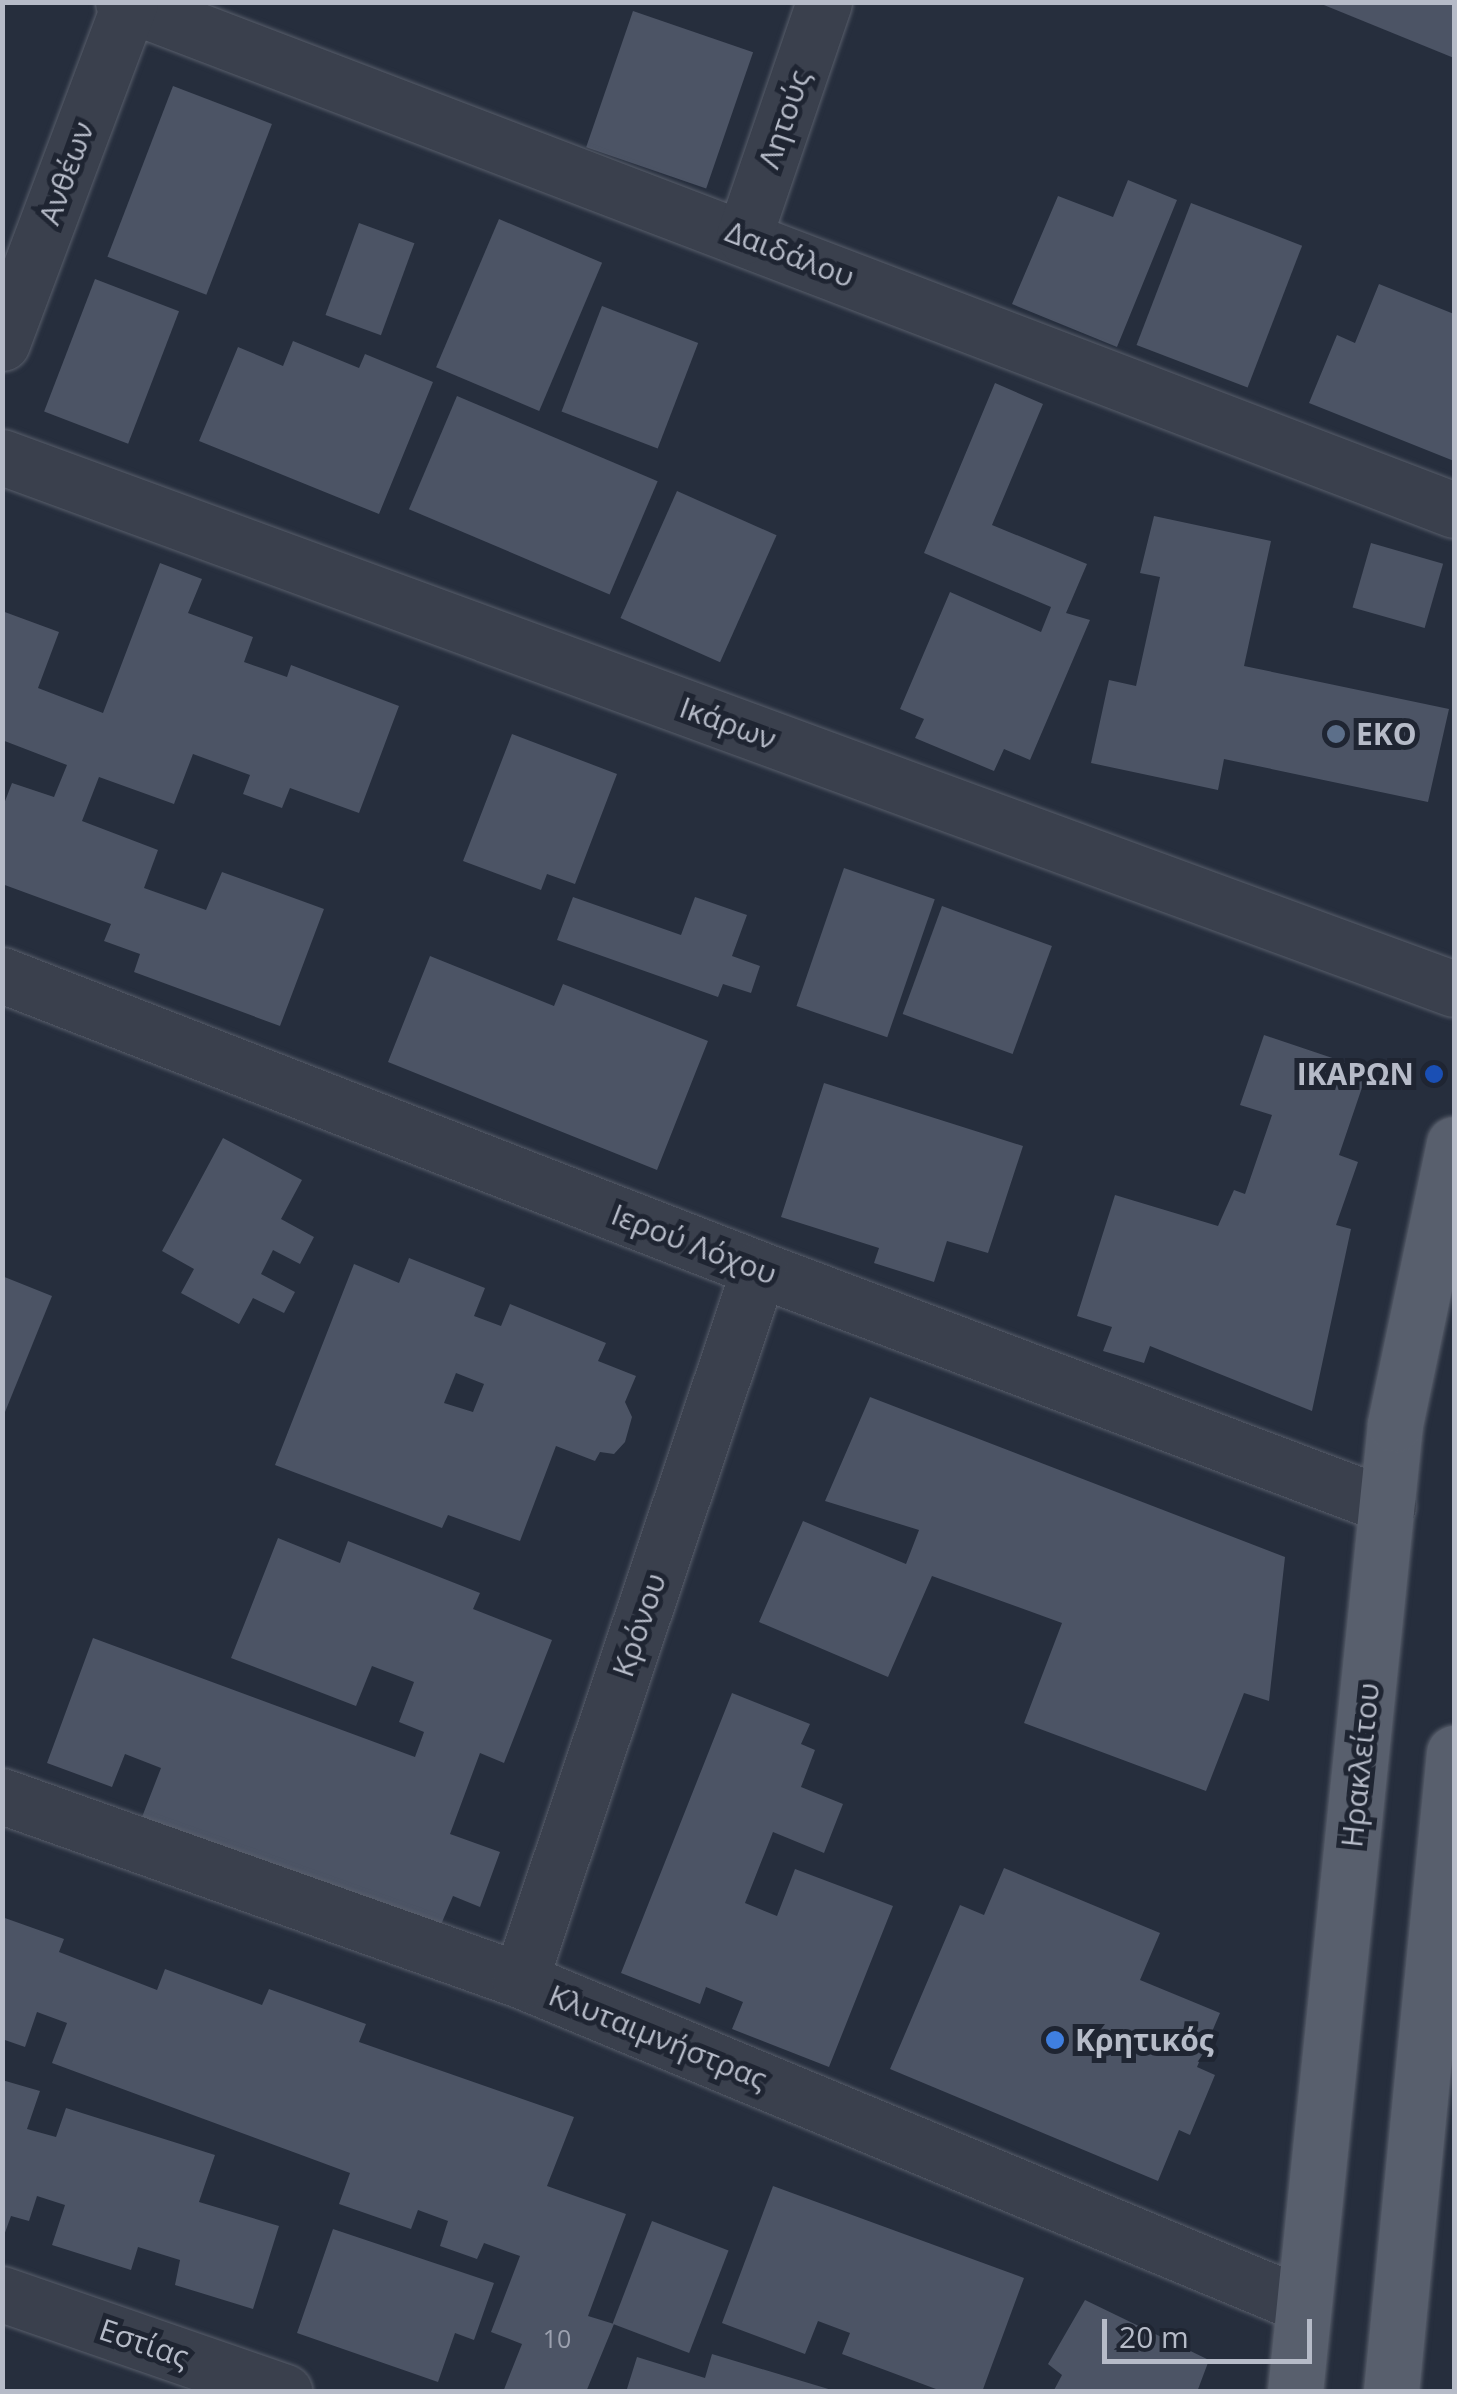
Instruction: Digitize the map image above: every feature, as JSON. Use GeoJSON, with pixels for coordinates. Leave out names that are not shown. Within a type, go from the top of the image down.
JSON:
{"type":"FeatureCollection","features":[{"type":"Feature","properties":{"kind":"main road","name":"Ηρακλείτου"},"geometry":{"type":"LineString","coordinates":[[1294,2392],[1395,1424],[1454,1144]]}},
{"type":"Feature","properties":{"kind":"main road"},"geometry":{"type":"LineString","coordinates":[[1391,2392],[1453,1786]]}},
{"type":"Feature","properties":{"kind":"street","name":"Λητούς"},"geometry":{"type":"LineString","coordinates":[[744,236],[824,2]]}},
{"type":"Feature","properties":{"kind":"street","name":"Δαιδάλου"},"geometry":{"type":"LineString","coordinates":[[127,3],[1454,510]]}},
{"type":"Feature","properties":{"kind":"street","name":"Ανθέων"},"geometry":{"type":"LineString","coordinates":[[2,343],[127,3]]}},
{"type":"Feature","properties":{"kind":"street","name":"Ικάρων"},"geometry":{"type":"LineString","coordinates":[[2,457],[1454,989]]}},
{"type":"Feature","properties":{"kind":"street","name":"Ιερού Λόχου"},"geometry":{"type":"LineString","coordinates":[[2,975],[759,1269],[1388,1506]]}},
{"type":"Feature","properties":{"kind":"street","name":"Κρόνου"},"geometry":{"type":"LineString","coordinates":[[520,1980],[759,1269]]}},
{"type":"Feature","properties":{"kind":"street","name":"Κλυταιμνήστρας"},"geometry":{"type":"LineString","coordinates":[[2,1796],[520,1980],[1303,2304]]}},
{"type":"Feature","properties":{"kind":"street","name":"Εστίας"},"geometry":{"type":"LineString","coordinates":[[2,2294],[285,2392]]}},
{"type":"Feature","properties":{"kind":"building"},"geometry":{"type":"Polygon","coordinates":[[[1454,2],[1454,58],[1319,3],[1454,2]]]}},
{"type":"Feature","properties":{"kind":"building"},"geometry":{"type":"Polygon","coordinates":[[[633,11],[753,52],[706,189],[586,147],[633,11]]]}},
{"type":"Feature","properties":{"kind":"building"},"geometry":{"type":"Polygon","coordinates":[[[173,86],[272,124],[206,295],[107,257],[173,86]]]}},
{"type":"Feature","properties":{"kind":"building"},"geometry":{"type":"Polygon","coordinates":[[[1128,180],[1177,200],[1117,347],[1012,304],[1058,196],[1113,217],[1128,180]]]}},
{"type":"Feature","properties":{"kind":"building"},"geometry":{"type":"Polygon","coordinates":[[[1191,203],[1302,246],[1248,388],[1137,345],[1191,203]]]}},
{"type":"Feature","properties":{"kind":"building"},"geometry":{"type":"Polygon","coordinates":[[[499,219],[602,263],[539,411],[436,367],[499,219]]]}},
{"type":"Feature","properties":{"kind":"building"},"geometry":{"type":"Polygon","coordinates":[[[359,223],[414,243],[381,335],[325,315],[359,223]]]}},
{"type":"Feature","properties":{"kind":"building"},"geometry":{"type":"Polygon","coordinates":[[[95,279],[179,311],[128,444],[44,412],[95,279]]]}},
{"type":"Feature","properties":{"kind":"building"},"geometry":{"type":"Polygon","coordinates":[[[1379,284],[1454,314],[1454,461],[1309,403],[1337,335],[1355,343],[1379,284]]]}},
{"type":"Feature","properties":{"kind":"building"},"geometry":{"type":"Polygon","coordinates":[[[602,306],[698,343],[658,448],[562,411],[602,306]]]}},
{"type":"Feature","properties":{"kind":"building"},"geometry":{"type":"Polygon","coordinates":[[[293,341],[359,368],[365,354],[433,382],[379,514],[199,441],[238,347],[283,366],[293,341]]]}},
{"type":"Feature","properties":{"kind":"building"},"geometry":{"type":"Polygon","coordinates":[[[995,383],[1043,404],[992,525],[1087,564],[1066,613],[1090,620],[1030,760],[1004,749],[994,771],[915,738],[924,719],[900,709],[950,592],[1041,632],[1051,607],[924,553],[995,383]]]}},
{"type":"Feature","properties":{"kind":"building"},"geometry":{"type":"Polygon","coordinates":[[[457,396],[658,481],[610,594],[409,509],[457,396]]]}},
{"type":"Feature","properties":{"kind":"building"},"geometry":{"type":"Polygon","coordinates":[[[677,491],[777,535],[720,662],[620,618],[677,491]]]}},
{"type":"Feature","properties":{"kind":"building"},"geometry":{"type":"Polygon","coordinates":[[[1154,516],[1271,541],[1244,666],[1449,709],[1428,802],[1224,759],[1218,790],[1091,763],[1109,680],[1136,686],[1160,577],[1140,573],[1154,516]]]}},
{"type":"Feature","properties":{"kind":"building"},"geometry":{"type":"Polygon","coordinates":[[[1371,543],[1443,564],[1425,628],[1353,607],[1371,543]]]}},
{"type":"Feature","properties":{"kind":"building"},"geometry":{"type":"Polygon","coordinates":[[[160,563],[202,579],[188,613],[253,637],[244,662],[287,677],[291,665],[399,706],[359,813],[290,788],[282,808],[243,794],[250,775],[193,754],[174,804],[99,777],[82,821],[158,850],[144,888],[206,910],[222,872],[324,909],[280,1026],[134,972],[140,954],[104,941],[111,924],[2,884],[2,809],[12,783],[54,797],[67,765],[2,740],[2,611],[59,632],[38,688],[103,713],[160,563]]]}},
{"type":"Feature","properties":{"kind":"building"},"geometry":{"type":"Polygon","coordinates":[[[512,734],[617,774],[575,884],[547,874],[541,890],[463,861],[512,734]]]}},
{"type":"Feature","properties":{"kind":"building"},"geometry":{"type":"Polygon","coordinates":[[[844,868],[935,899],[887,1037],[796,1006],[844,868]]]}},
{"type":"Feature","properties":{"kind":"building"},"geometry":{"type":"Polygon","coordinates":[[[573,897],[681,935],[695,897],[747,915],[732,956],[760,966],[751,993],[723,984],[718,997],[557,940],[573,897]]]}},
{"type":"Feature","properties":{"kind":"building"},"geometry":{"type":"Polygon","coordinates":[[[942,906],[1052,946],[1013,1054],[903,1014],[942,906]]]}},
{"type":"Feature","properties":{"kind":"building"},"geometry":{"type":"Polygon","coordinates":[[[430,956],[554,1006],[563,984],[708,1041],[657,1170],[388,1062],[430,956]]]}},
{"type":"Feature","properties":{"kind":"building"},"geometry":{"type":"Polygon","coordinates":[[[1264,1035],[1368,1070],[1339,1155],[1358,1162],[1336,1225],[1351,1229],[1312,1411],[1150,1346],[1144,1363],[1103,1351],[1112,1327],[1077,1316],[1115,1195],[1218,1226],[1234,1190],[1245,1194],[1272,1115],[1240,1105],[1264,1035]]]}},
{"type":"Feature","properties":{"kind":"building"},"geometry":{"type":"Polygon","coordinates":[[[824,1083],[1023,1146],[988,1253],[947,1241],[934,1282],[874,1263],[879,1248],[781,1217],[824,1083]]]}},
{"type":"Feature","properties":{"kind":"building"},"geometry":{"type":"Polygon","coordinates":[[[223,1138],[302,1180],[281,1219],[314,1237],[300,1264],[273,1250],[261,1274],[295,1292],[284,1313],[253,1298],[239,1324],[181,1293],[194,1269],[162,1251],[223,1138]]]}},
{"type":"Feature","properties":{"kind":"building"},"geometry":{"type":"Polygon","coordinates":[[[409,1258],[485,1288],[474,1316],[501,1326],[510,1304],[606,1343],[598,1361],[636,1376],[625,1402],[632,1417],[625,1442],[614,1454],[600,1452],[595,1461],[556,1446],[520,1541],[448,1515],[442,1528],[275,1465],[354,1264],[399,1283],[409,1258]],[[456,1373],[444,1403],[473,1412],[484,1384],[456,1373]]]}},
{"type":"Feature","properties":{"kind":"building"},"geometry":{"type":"Polygon","coordinates":[[[2,1276],[52,1296],[3,1417],[2,1417],[2,1276]]]}},
{"type":"Feature","properties":{"kind":"building"},"geometry":{"type":"Polygon","coordinates":[[[870,1397],[1285,1557],[1269,1701],[1244,1693],[1206,1791],[1024,1723],[1062,1623],[932,1576],[888,1677],[759,1622],[803,1521],[906,1564],[919,1530],[825,1501],[870,1397]]]}},
{"type":"Feature","properties":{"kind":"building"},"geometry":{"type":"Polygon","coordinates":[[[278,1538],[340,1563],[348,1541],[480,1593],[473,1609],[552,1640],[504,1763],[480,1753],[450,1834],[500,1852],[480,1907],[453,1896],[440,1927],[142,1817],[161,1768],[125,1754],[112,1787],[47,1763],[93,1638],[415,1757],[424,1732],[399,1722],[414,1682],[372,1666],[356,1706],[231,1658],[278,1538]]]}},
{"type":"Feature","properties":{"kind":"building"},"geometry":{"type":"Polygon","coordinates":[[[732,1693],[810,1724],[801,1744],[815,1750],[801,1787],[843,1804],[824,1853],[773,1832],[745,1903],[777,1916],[795,1869],[893,1906],[829,2067],[732,2029],[743,2002],[706,1987],[700,2004],[621,1973],[732,1693]]]}},
{"type":"Feature","properties":{"kind":"building","name":"Κρητικός"},"geometry":{"type":"Polygon","coordinates":[[[1004,1868],[1160,1933],[1140,1980],[1220,2013],[1197,2067],[1215,2075],[1190,2135],[1179,2130],[1158,2181],[890,2069],[960,1905],[984,1915],[1004,1868]]]}},
{"type":"Feature","properties":{"kind":"building"},"geometry":{"type":"Polygon","coordinates":[[[2,1917],[64,1939],[59,1952],[157,1990],[165,1969],[262,2005],[269,1989],[366,2024],[359,2042],[574,2117],[547,2186],[626,2214],[588,2316],[614,2324],[586,2392],[503,2392],[522,2344],[491,2332],[520,2256],[484,2243],[477,2259],[440,2246],[448,2221],[418,2210],[411,2229],[339,2204],[350,2173],[52,2063],[67,2023],[37,2012],[25,2047],[2,2039],[2,1917]]]}},
{"type":"Feature","properties":{"kind":"building"},"geometry":{"type":"Polygon","coordinates":[[[2,2080],[40,2091],[27,2129],[56,2137],[66,2108],[215,2155],[199,2202],[279,2226],[253,2309],[175,2285],[180,2260],[138,2247],[131,2270],[52,2245],[65,2205],[37,2196],[29,2221],[11,2216],[2,2241],[2,2080]]]}},
{"type":"Feature","properties":{"kind":"building"},"geometry":{"type":"Polygon","coordinates":[[[773,2186],[1024,2278],[982,2392],[944,2392],[842,2354],[850,2333],[818,2321],[805,2354],[722,2323],[773,2186]]]}},
{"type":"Feature","properties":{"kind":"building"},"geometry":{"type":"Polygon","coordinates":[[[652,2221],[729,2250],[689,2353],[613,2324],[652,2221]]]}},
{"type":"Feature","properties":{"kind":"building"},"geometry":{"type":"Polygon","coordinates":[[[333,2229],[494,2283],[474,2340],[455,2333],[438,2382],[297,2333],[333,2229]]]}},
{"type":"Feature","properties":{"kind":"building"},"geometry":{"type":"Polygon","coordinates":[[[1085,2300],[1209,2360],[1197,2392],[1053,2392],[1062,2375],[1048,2364],[1085,2300]]]}},
{"type":"Feature","properties":{"kind":"building"},"geometry":{"type":"Polygon","coordinates":[[[712,2354],[835,2391],[626,2392],[637,2357],[705,2378],[712,2354]]]}},
{"type":"Feature","properties":{"kind":"place","name":"EKO"},"geometry":{"type":"Point","coordinates":[1336,734]}},
{"type":"Feature","properties":{"kind":"place","name":"ΙΚΑΡΩΝ"},"geometry":{"type":"Point","coordinates":[1434,1074]}},
{"type":"Feature","properties":{"kind":"place","name":"Κρητικός"},"geometry":{"type":"Point","coordinates":[1055,2040]}}]}
